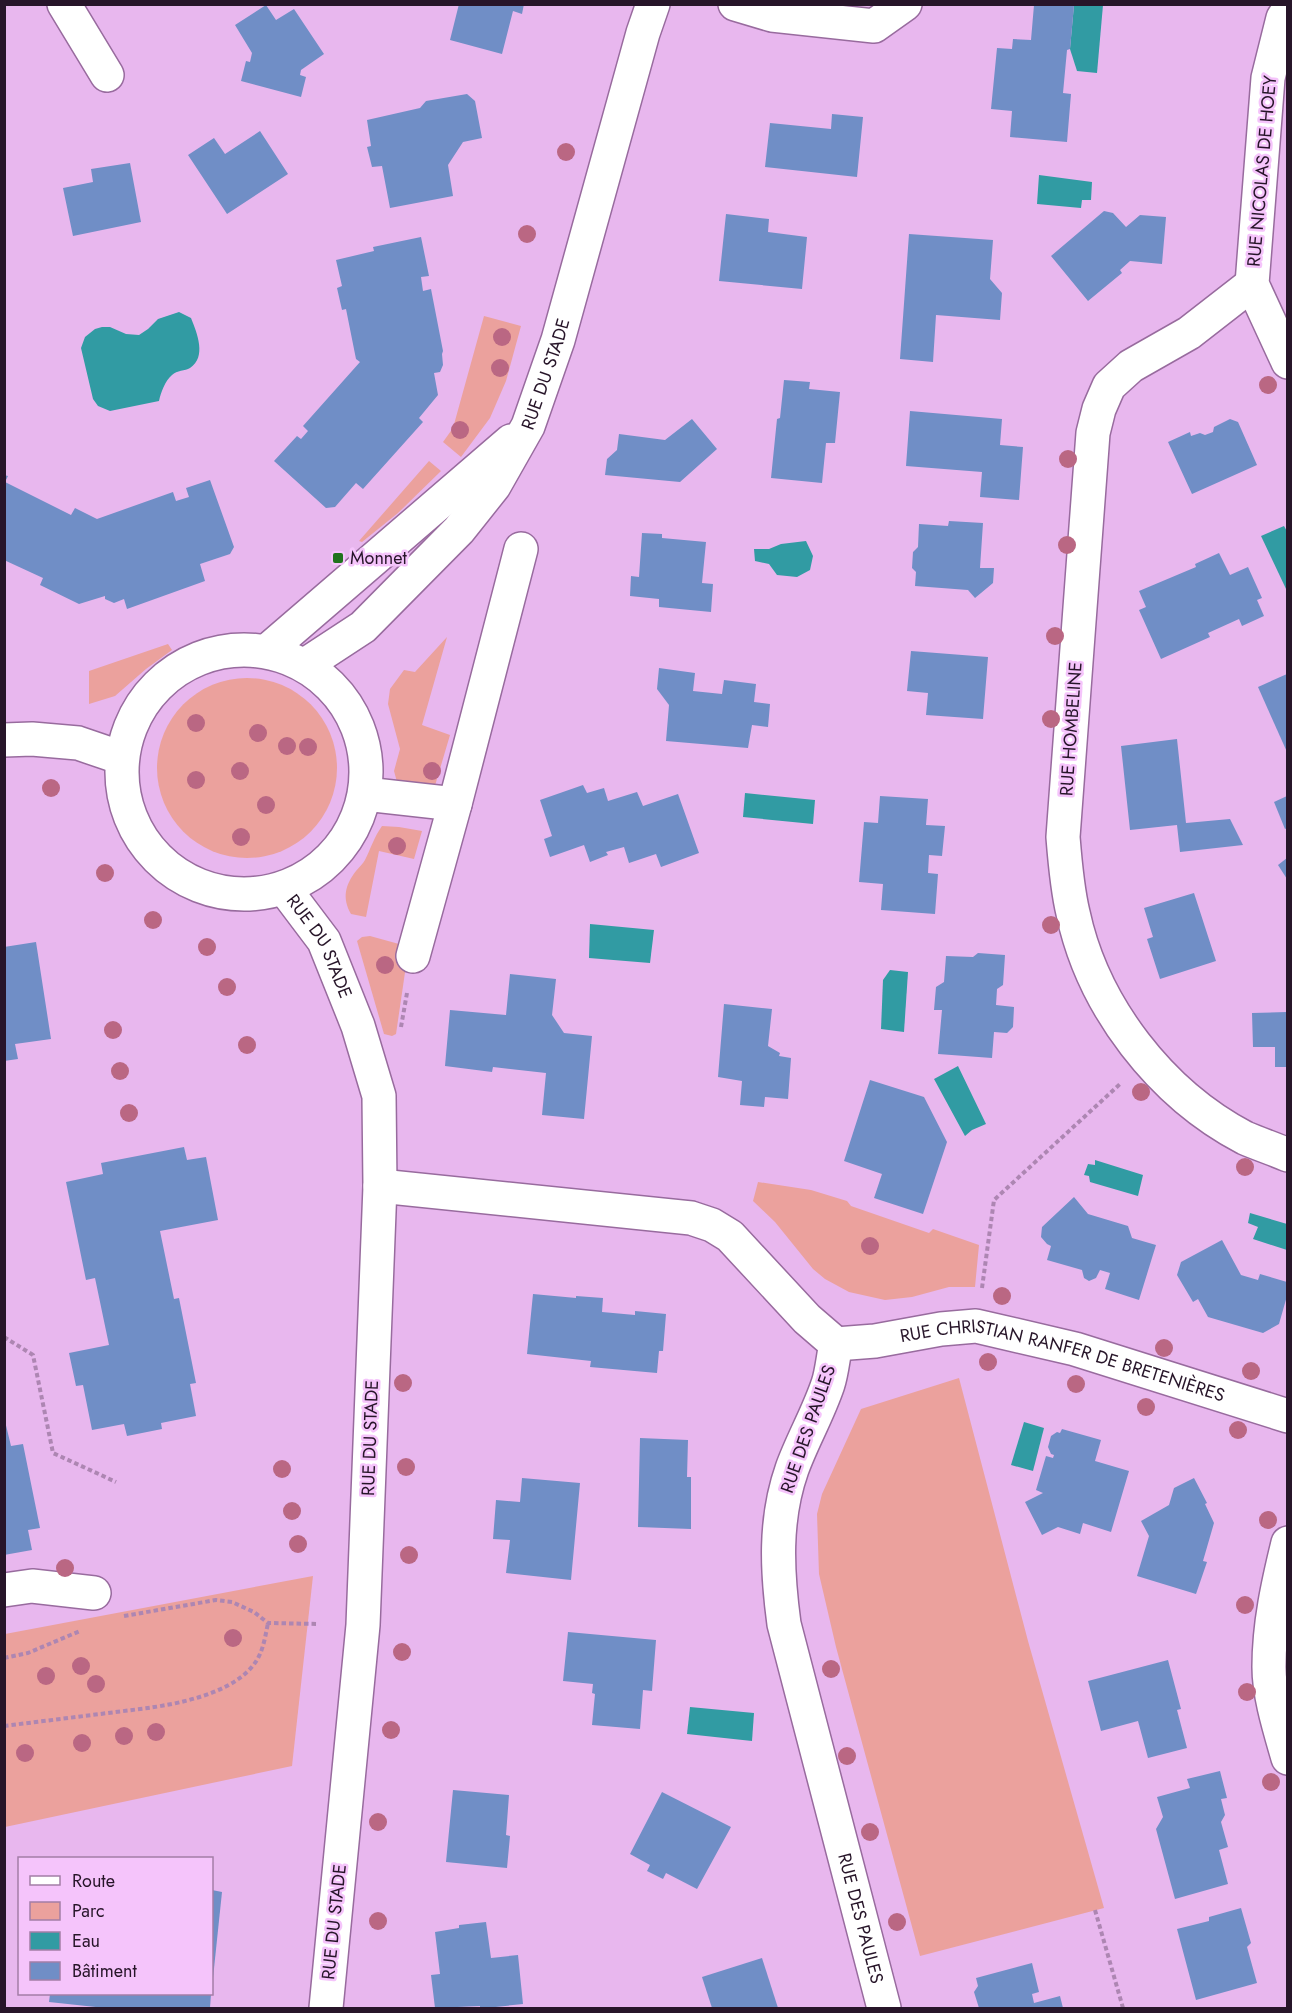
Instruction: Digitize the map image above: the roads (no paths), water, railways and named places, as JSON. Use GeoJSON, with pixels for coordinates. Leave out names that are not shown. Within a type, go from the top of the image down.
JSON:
{"type":"FeatureCollection","features":[{"type":"Feature","properties":{"kind":"street"},"geometry":{"type":"LineString","coordinates":[[64,4],[107,75]]}},
{"type":"Feature","properties":{"kind":"street","name":"RUE DU STADE"},"geometry":{"type":"LineString","coordinates":[[305,665],[363,627],[459,530],[494,486],[528,426],[558,340],[653,4]]}},
{"type":"Feature","properties":{"kind":"street"},"geometry":{"type":"LineString","coordinates":[[735,4],[772,15],[873,26],[905,4]]}},
{"type":"Feature","properties":{"kind":"street","name":"RUE NICOLAS DE HOEY"},"geometry":{"type":"LineString","coordinates":[[1287,11],[1283,18],[1268,78],[1252,284],[1287,363]]}},
{"type":"Feature","properties":{"kind":"street","name":"RUE HOMBELINE"},"geometry":{"type":"LineString","coordinates":[[1252,284],[1190,333],[1131,366],[1109,386],[1099,409],[1093,433],[1063,837],[1073,915],[1095,977],[1118,1020],[1146,1059],[1176,1089],[1205,1112],[1245,1138],[1287,1155]]}},
{"type":"Feature","properties":{"kind":"street"},"geometry":{"type":"LineString","coordinates":[[267,651],[528,426]]}},
{"type":"Feature","properties":{"kind":"street"},"geometry":{"type":"LineString","coordinates":[[413,956],[521,549]]}},
{"type":"Feature","properties":{"kind":"street"},"geometry":{"type":"LineString","coordinates":[[227,651],[267,651],[305,665],[334,689],[356,720],[366,756],[365,794],[355,825],[337,852],[313,874],[284,888],[243,895],[202,888],[167,867],[139,837],[124,799],[122,758],[133,719],[156,686],[188,662],[227,651]]}},
{"type":"Feature","properties":{"kind":"street"},"geometry":{"type":"LineString","coordinates":[[4,740],[32,739],[78,743],[122,758]]}},
{"type":"Feature","properties":{"kind":"street"},"geometry":{"type":"LineString","coordinates":[[365,794],[455,804]]}},
{"type":"Feature","properties":{"kind":"street","name":"RUE DU STADE"},"geometry":{"type":"LineString","coordinates":[[284,888],[324,941],[358,1026],[379,1096],[380,1186],[363,1625],[326,2008]]}},
{"type":"Feature","properties":{"kind":"street","name":"RUE DES PAULES"},"geometry":{"type":"LineString","coordinates":[[380,1186],[691,1218],[712,1225],[730,1236],[807,1319],[836,1344],[828,1383],[792,1470],[783,1505],[777,1541],[778,1580],[784,1624],[884,2008]]}},
{"type":"Feature","properties":{"kind":"street","name":"RUE CHRISTIAN RANFER DE BRETENIÈRES"},"geometry":{"type":"LineString","coordinates":[[836,1344],[875,1341],[941,1329],[976,1326],[1075,1349],[1287,1416]]}},
{"type":"Feature","properties":{"kind":"street"},"geometry":{"type":"LineString","coordinates":[[1287,1543],[1274,1605],[1269,1669],[1287,1758]]}},
{"type":"Feature","properties":{"kind":"street"},"geometry":{"type":"LineString","coordinates":[[4,1590],[32,1586],[94,1593]]}},
{"type":"Feature","properties":{"kind":"water"},"geometry":{"type":"Polygon","coordinates":[[[1074,5],[1103,5],[1097,73],[1077,71],[1070,49],[1074,5]]]}},
{"type":"Feature","properties":{"kind":"water"},"geometry":{"type":"Polygon","coordinates":[[[1039,175],[1092,182],[1091,200],[1082,200],[1081,208],[1037,204],[1039,175]]]}},
{"type":"Feature","properties":{"kind":"water"},"geometry":{"type":"Polygon","coordinates":[[[179,312],[191,318],[196,331],[199,351],[195,363],[190,368],[176,372],[170,377],[159,401],[110,411],[98,406],[93,399],[81,348],[85,337],[95,329],[102,327],[139,335],[158,319],[179,312]]]}},
{"type":"Feature","properties":{"kind":"water"},"geometry":{"type":"Polygon","coordinates":[[[1284,526],[1288,533],[1287,591],[1261,536],[1284,526]]]}},
{"type":"Feature","properties":{"kind":"water"},"geometry":{"type":"Polygon","coordinates":[[[806,541],[813,556],[810,570],[797,577],[777,575],[769,564],[755,561],[754,549],[769,549],[781,544],[806,541]]]}},
{"type":"Feature","properties":{"kind":"water"},"geometry":{"type":"Polygon","coordinates":[[[745,793],[815,800],[813,824],[743,817],[745,793]]]}},
{"type":"Feature","properties":{"kind":"water"},"geometry":{"type":"Polygon","coordinates":[[[590,924],[654,930],[650,963],[589,958],[590,924]]]}},
{"type":"Feature","properties":{"kind":"water"},"geometry":{"type":"Polygon","coordinates":[[[890,970],[908,972],[904,1032],[881,1029],[883,980],[890,970]]]}},
{"type":"Feature","properties":{"kind":"water"},"geometry":{"type":"Polygon","coordinates":[[[958,1066],[986,1124],[965,1136],[934,1079],[958,1066]]]}},
{"type":"Feature","properties":{"kind":"water"},"geometry":{"type":"Polygon","coordinates":[[[1095,1160],[1143,1175],[1138,1196],[1090,1182],[1089,1176],[1084,1175],[1088,1164],[1095,1165],[1095,1160]]]}},
{"type":"Feature","properties":{"kind":"water"},"geometry":{"type":"Polygon","coordinates":[[[1250,1213],[1287,1224],[1287,1250],[1253,1239],[1258,1227],[1248,1223],[1250,1213]]]}},
{"type":"Feature","properties":{"kind":"water"},"geometry":{"type":"Polygon","coordinates":[[[1024,1422],[1044,1428],[1033,1471],[1011,1465],[1024,1422]]]}},
{"type":"Feature","properties":{"kind":"water"},"geometry":{"type":"Polygon","coordinates":[[[690,1707],[754,1713],[752,1741],[687,1734],[690,1707]]]}},
{"type":"Feature","properties":{"kind":"place","name":"Monnet"},"geometry":{"type":"Point","coordinates":[338,558]}}]}
